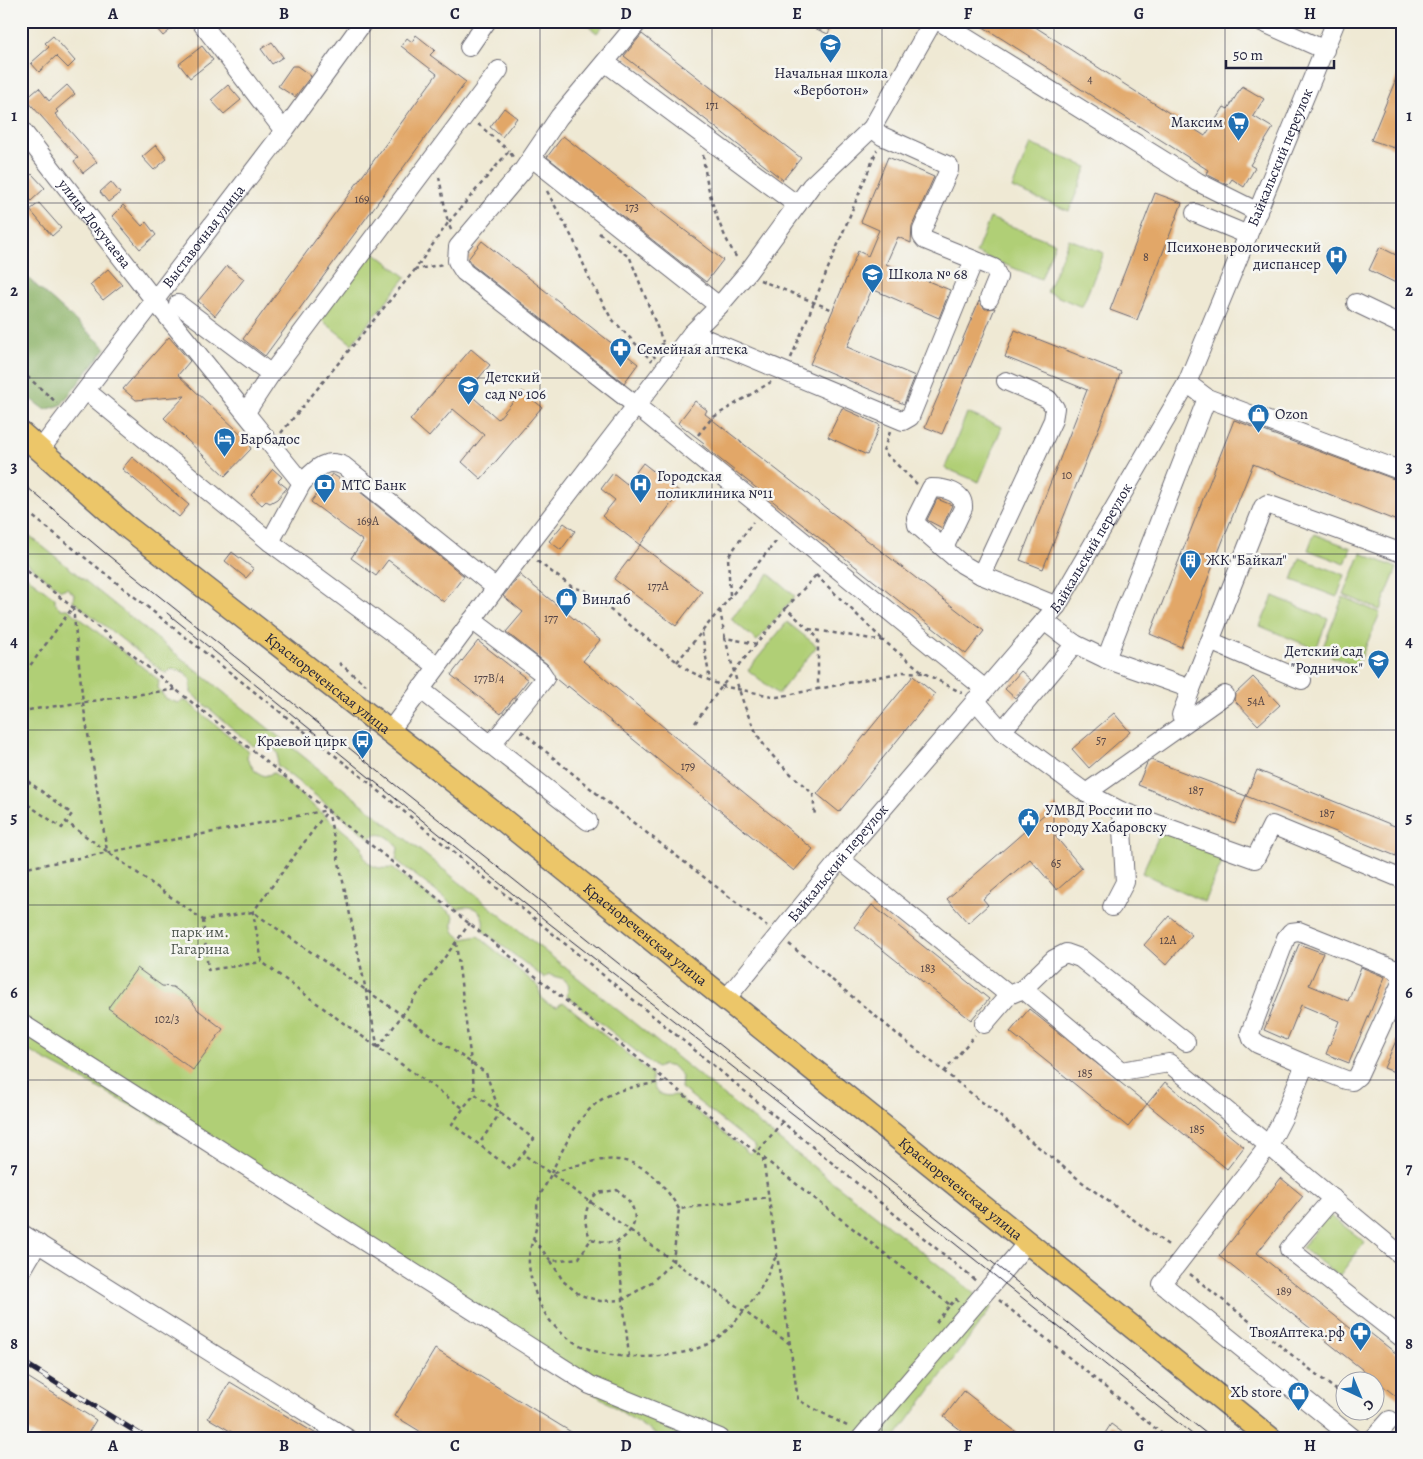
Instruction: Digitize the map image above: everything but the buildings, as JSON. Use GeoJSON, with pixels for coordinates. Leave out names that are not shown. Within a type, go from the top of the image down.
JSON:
{"type":"FeatureCollection","features":[{"type":"Feature","properties":{"kind":"main road","name":"Краснореченская улица"},"geometry":{"type":"LineString","coordinates":[[21,433],[126,526],[726,999],[1270,1438]]}},
{"type":"Feature","properties":{"kind":"street"},"geometry":{"type":"LineString","coordinates":[[200,21],[284,131]]}},
{"type":"Feature","properties":{"kind":"street","name":"Выставочная улица"},"geometry":{"type":"LineString","coordinates":[[40,450],[284,131],[364,21]]}},
{"type":"Feature","properties":{"kind":"street"},"geometry":{"type":"LineString","coordinates":[[468,47],[486,21]]}},
{"type":"Feature","properties":{"kind":"street"},"geometry":{"type":"LineString","coordinates":[[639,21],[606,63],[559,116],[527,164],[457,254],[464,272],[638,407],[828,561],[980,694],[1002,731],[1086,793],[1121,811],[1255,859],[1272,825],[1402,879]]}},
{"type":"Feature","properties":{"kind":"street"},"geometry":{"type":"LineString","coordinates":[[389,732],[496,588],[638,407],[692,333],[719,306],[748,272],[811,186],[872,128],[933,21]]}},
{"type":"Feature","properties":{"kind":"street"},"geometry":{"type":"LineString","coordinates":[[939,21],[1198,182],[1258,212]]}},
{"type":"Feature","properties":{"kind":"street"},"geometry":{"type":"LineString","coordinates":[[1260,21],[1325,50]]}},
{"type":"Feature","properties":{"kind":"street","name":"Байкальский переулок"},"geometry":{"type":"LineString","coordinates":[[726,999],[840,859],[1057,606],[1187,384],[1336,21]]}},
{"type":"Feature","properties":{"kind":"street"},"geometry":{"type":"LineString","coordinates":[[606,63],[796,206]]}},
{"type":"Feature","properties":{"kind":"street"},"geometry":{"type":"LineString","coordinates":[[246,412],[271,374],[499,70]]}},
{"type":"Feature","properties":{"kind":"street"},"geometry":{"type":"LineString","coordinates":[[872,128],[888,138],[949,166],[949,170],[922,230],[922,236],[925,240],[994,268],[998,272],[989,299]]}},
{"type":"Feature","properties":{"kind":"street","name":"улица Докучаева"},"geometry":{"type":"LineString","coordinates":[[21,129],[155,301],[173,311]]}},
{"type":"Feature","properties":{"kind":"street"},"geometry":{"type":"LineString","coordinates":[[527,164],[719,306]]}},
{"type":"Feature","properties":{"kind":"street"},"geometry":{"type":"LineString","coordinates":[[1195,213],[1248,235]]}},
{"type":"Feature","properties":{"kind":"street"},"geometry":{"type":"LineString","coordinates":[[692,333],[903,422],[910,417],[974,260]]}},
{"type":"Feature","properties":{"kind":"street"},"geometry":{"type":"LineString","coordinates":[[1356,303],[1402,325]]}},
{"type":"Feature","properties":{"kind":"street"},"geometry":{"type":"LineString","coordinates":[[173,311],[271,374]]}},
{"type":"Feature","properties":{"kind":"street"},"geometry":{"type":"LineString","coordinates":[[173,311],[246,412],[302,483]]}},
{"type":"Feature","properties":{"kind":"street"},"geometry":{"type":"LineString","coordinates":[[981,575],[1053,420],[1055,408],[1048,399],[1006,381]]}},
{"type":"Feature","properties":{"kind":"street"},"geometry":{"type":"LineString","coordinates":[[1187,384],[1207,398],[1402,471]]}},
{"type":"Feature","properties":{"kind":"street"},"geometry":{"type":"LineString","coordinates":[[89,393],[270,542],[437,666]]}},
{"type":"Feature","properties":{"kind":"street"},"geometry":{"type":"LineString","coordinates":[[1106,659],[1207,398]]}},
{"type":"Feature","properties":{"kind":"street"},"geometry":{"type":"LineString","coordinates":[[270,542],[302,483],[321,465],[334,461],[344,466],[496,588]]}},
{"type":"Feature","properties":{"kind":"street"},"geometry":{"type":"LineString","coordinates":[[944,548],[963,508],[963,501],[959,495],[939,488],[931,488],[916,518],[917,525],[962,564],[981,575],[1057,606]]}},
{"type":"Feature","properties":{"kind":"street"},"geometry":{"type":"LineString","coordinates":[[1181,714],[1263,507],[1266,504],[1402,553]]}},
{"type":"Feature","properties":{"kind":"street"},"geometry":{"type":"LineString","coordinates":[[472,620],[541,672],[545,678],[491,745]]}},
{"type":"Feature","properties":{"kind":"street"},"geometry":{"type":"LineString","coordinates":[[1044,621],[1075,644],[1106,659],[1191,689]]}},
{"type":"Feature","properties":{"kind":"street"},"geometry":{"type":"LineString","coordinates":[[1210,641],[1302,680]]}},
{"type":"Feature","properties":{"kind":"street"},"geometry":{"type":"LineString","coordinates":[[1002,731],[1075,644]]}},
{"type":"Feature","properties":{"kind":"street"},"geometry":{"type":"LineString","coordinates":[[420,689],[588,821]]}},
{"type":"Feature","properties":{"kind":"street"},"geometry":{"type":"LineString","coordinates":[[1086,793],[1225,695]]}},
{"type":"Feature","properties":{"kind":"street"},"geometry":{"type":"LineString","coordinates":[[1112,907],[1125,882],[1121,811]]}},
{"type":"Feature","properties":{"kind":"street"},"geometry":{"type":"LineString","coordinates":[[840,859],[1122,1070],[1169,1063],[1402,1256]]}},
{"type":"Feature","properties":{"kind":"street"},"geometry":{"type":"LineString","coordinates":[[1402,977],[1394,969],[1298,931],[1292,932],[1286,938],[1250,1033],[1252,1039],[1258,1044],[1305,1064],[1346,1080],[1352,1080],[1358,1076],[1402,981]]}},
{"type":"Feature","properties":{"kind":"street"},"geometry":{"type":"LineString","coordinates":[[984,1024],[1016,992],[1054,959],[1066,953],[1080,958],[1186,1042]]}},
{"type":"Feature","properties":{"kind":"street"},"geometry":{"type":"LineString","coordinates":[[21,1023],[590,1385],[720,1438]]}},
{"type":"Feature","properties":{"kind":"street"},"geometry":{"type":"LineString","coordinates":[[1305,1064],[1283,1118],[1269,1145],[1162,1284],[1165,1289],[1353,1438]]}},
{"type":"Feature","properties":{"kind":"street"},"geometry":{"type":"LineString","coordinates":[[1332,1198],[1289,1249],[1402,1338]]}},
{"type":"Feature","properties":{"kind":"street"},"geometry":{"type":"LineString","coordinates":[[21,1233],[347,1438]]}},
{"type":"Feature","properties":{"kind":"street"},"geometry":{"type":"LineString","coordinates":[[21,1272],[38,1243]]}},
{"type":"Feature","properties":{"kind":"street"},"geometry":{"type":"LineString","coordinates":[[858,1434],[988,1291],[1027,1243]]}},
{"type":"Feature","properties":{"kind":"street"},"geometry":{"type":"LineString","coordinates":[[1374,1438],[1390,1420]]}},
{"type":"Feature","properties":{"kind":"path"},"geometry":{"type":"LineString","coordinates":[[468,112],[487,133],[527,164],[546,190],[574,240],[590,280],[611,318],[658,367]]}},
{"type":"Feature","properties":{"kind":"path"},"geometry":{"type":"LineString","coordinates":[[688,448],[712,418],[786,373],[813,302],[877,150],[888,138]]}},
{"type":"Feature","properties":{"kind":"path"},"geometry":{"type":"LineString","coordinates":[[272,444],[414,270],[448,223],[509,151]]}},
{"type":"Feature","properties":{"kind":"path"},"geometry":{"type":"LineString","coordinates":[[702,153],[705,178],[722,236],[741,266]]}},
{"type":"Feature","properties":{"kind":"path"},"geometry":{"type":"LineString","coordinates":[[414,270],[457,254],[448,223],[435,156]]}},
{"type":"Feature","properties":{"kind":"path"},"geometry":{"type":"LineString","coordinates":[[546,190],[554,196]]}},
{"type":"Feature","properties":{"kind":"path"},"geometry":{"type":"LineString","coordinates":[[592,227],[630,258],[663,342]]}},
{"type":"Feature","properties":{"kind":"path"},"geometry":{"type":"LineString","coordinates":[[756,279],[833,310]]}},
{"type":"Feature","properties":{"kind":"path"},"geometry":{"type":"LineString","coordinates":[[21,371],[67,414]]}},
{"type":"Feature","properties":{"kind":"path"},"geometry":{"type":"LineString","coordinates":[[894,419],[883,452],[927,493]]}},
{"type":"Feature","properties":{"kind":"path"},"geometry":{"type":"LineString","coordinates":[[21,507],[357,773],[1167,1438]]}},
{"type":"Feature","properties":{"kind":"path"},"geometry":{"type":"LineString","coordinates":[[730,597],[728,557],[763,509]]}},
{"type":"Feature","properties":{"kind":"path"},"geometry":{"type":"LineString","coordinates":[[676,662],[702,633],[787,528]]}},
{"type":"Feature","properties":{"kind":"path"},"geometry":{"type":"LineString","coordinates":[[525,551],[572,587],[586,591],[676,662],[722,686],[777,697],[903,672],[924,672]]}},
{"type":"Feature","properties":{"kind":"path"},"geometry":{"type":"LineString","coordinates":[[696,724],[722,686],[786,608],[828,561]]}},
{"type":"Feature","properties":{"kind":"path"},"geometry":{"type":"LineString","coordinates":[[21,566],[179,689],[763,1158],[950,1305],[932,1328]]}},
{"type":"Feature","properties":{"kind":"path"},"geometry":{"type":"LineString","coordinates":[[816,575],[884,642],[924,672],[980,694]]}},
{"type":"Feature","properties":{"kind":"path"},"geometry":{"type":"LineString","coordinates":[[21,678],[73,606]]}},
{"type":"Feature","properties":{"kind":"path"},"geometry":{"type":"LineString","coordinates":[[73,606],[83,703],[107,851]]}},
{"type":"Feature","properties":{"kind":"path"},"geometry":{"type":"LineString","coordinates":[[786,608],[818,638],[818,689]]}},
{"type":"Feature","properties":{"kind":"path"},"geometry":{"type":"LineString","coordinates":[[719,610],[737,688],[760,739],[775,758],[813,794],[815,818]]}},
{"type":"Feature","properties":{"kind":"path"},"geometry":{"type":"LineString","coordinates":[[808,629],[884,642]]}},
{"type":"Feature","properties":{"kind":"path"},"geometry":{"type":"LineString","coordinates":[[702,633],[710,681]]}},
{"type":"Feature","properties":{"kind":"path"},"geometry":{"type":"LineString","coordinates":[[725,638],[757,644]]}},
{"type":"Feature","properties":{"kind":"path"},"geometry":{"type":"LineString","coordinates":[[339,664],[366,685]]}},
{"type":"Feature","properties":{"kind":"path"},"geometry":{"type":"LineString","coordinates":[[21,712],[179,689]]}},
{"type":"Feature","properties":{"kind":"path"},"geometry":{"type":"LineString","coordinates":[[510,722],[612,806],[770,928]]}},
{"type":"Feature","properties":{"kind":"path"},"geometry":{"type":"LineString","coordinates":[[21,776],[72,814],[62,828],[21,800]]}},
{"type":"Feature","properties":{"kind":"path"},"geometry":{"type":"LineString","coordinates":[[21,869],[328,810]]}},
{"type":"Feature","properties":{"kind":"path"},"geometry":{"type":"LineString","coordinates":[[328,810],[253,912],[262,962],[463,1108]]}},
{"type":"Feature","properties":{"kind":"path"},"geometry":{"type":"LineString","coordinates":[[328,810],[378,1048]]}},
{"type":"Feature","properties":{"kind":"path"},"geometry":{"type":"LineString","coordinates":[[66,822],[203,920],[253,912],[486,1073],[500,1113]]}},
{"type":"Feature","properties":{"kind":"path"},"geometry":{"type":"LineString","coordinates":[[203,920],[208,970],[262,962]]}},
{"type":"Feature","properties":{"kind":"path"},"geometry":{"type":"LineString","coordinates":[[378,1048],[470,923]]}},
{"type":"Feature","properties":{"kind":"path"},"geometry":{"type":"LineString","coordinates":[[784,940],[944,1072],[1082,1182],[1191,1263],[1187,1271],[1336,1390]]}},
{"type":"Feature","properties":{"kind":"path"},"geometry":{"type":"LineString","coordinates":[[456,941],[475,1094],[534,1139],[511,1169],[452,1124],[475,1094]]}},
{"type":"Feature","properties":{"kind":"path"},"geometry":{"type":"LineString","coordinates":[[944,1072],[984,1024]]}},
{"type":"Feature","properties":{"kind":"path"},"geometry":{"type":"LineString","coordinates":[[667,1081],[621,1091],[603,1098],[572,1133],[550,1174],[538,1203],[529,1258],[532,1285],[542,1309],[557,1329],[573,1341],[591,1350],[610,1356],[670,1355],[704,1346],[721,1336],[744,1311],[765,1281],[770,1264],[777,1256]]}},
{"type":"Feature","properties":{"kind":"path"},"geometry":{"type":"LineString","coordinates":[[479,1144],[500,1113]]}},
{"type":"Feature","properties":{"kind":"path"},"geometry":{"type":"LineString","coordinates":[[757,1153],[782,1122]]}},
{"type":"Feature","properties":{"kind":"path"},"geometry":{"type":"LineString","coordinates":[[523,1154],[790,1344]]}},
{"type":"Feature","properties":{"kind":"path"},"geometry":{"type":"LineString","coordinates":[[763,1158],[798,1400],[858,1434]]}},
{"type":"Feature","properties":{"kind":"path"},"geometry":{"type":"LineString","coordinates":[[533,1239],[551,1261],[563,1281],[580,1295],[600,1301],[623,1300],[654,1281],[674,1261],[679,1209],[661,1183],[638,1165],[605,1159],[588,1160],[550,1174]]}},
{"type":"Feature","properties":{"kind":"path"},"geometry":{"type":"LineString","coordinates":[[616,1190],[623,1194],[635,1210],[636,1221],[630,1230],[617,1242],[591,1239],[585,1229],[585,1217],[590,1202],[597,1193],[616,1190]]}},
{"type":"Feature","properties":{"kind":"path"},"geometry":{"type":"LineString","coordinates":[[679,1209],[768,1197]]}},
{"type":"Feature","properties":{"kind":"path"},"geometry":{"type":"LineString","coordinates":[[551,1261],[579,1258],[591,1239]]}},
{"type":"Feature","properties":{"kind":"path"},"geometry":{"type":"LineString","coordinates":[[617,1242],[629,1357]]}},
{"type":"Feature","properties":{"kind":"green space"},"geometry":{"type":"Polygon","coordinates":[[[582,21],[607,21],[597,33],[582,21]]]}},
{"type":"Feature","properties":{"kind":"green space"},"geometry":{"type":"Polygon","coordinates":[[[1030,144],[1087,167],[1069,211],[1012,188],[1030,144]]]}},
{"type":"Feature","properties":{"kind":"green space"},"geometry":{"type":"Polygon","coordinates":[[[990,218],[1055,243],[1041,279],[976,253],[990,218]]]}},
{"type":"Feature","properties":{"kind":"green space"},"geometry":{"type":"Polygon","coordinates":[[[1069,239],[1104,253],[1082,307],[1047,292],[1069,239]]]}},
{"type":"Feature","properties":{"kind":"green space"},"geometry":{"type":"Polygon","coordinates":[[[373,251],[406,277],[352,344],[319,318],[373,251]]]}},
{"type":"Feature","properties":{"kind":"green space"},"geometry":{"type":"Polygon","coordinates":[[[21,272],[106,348],[61,405],[45,410],[21,392],[21,272]]]}},
{"type":"Feature","properties":{"kind":"green space"},"geometry":{"type":"Polygon","coordinates":[[[967,413],[1002,427],[979,482],[945,468],[967,413]]]}},
{"type":"Feature","properties":{"kind":"green space","name":"парк им. Гагарина"},"geometry":{"type":"Polygon","coordinates":[[[21,529],[768,1131],[992,1307],[895,1438],[661,1438],[277,1183],[21,1047],[21,572],[55,598],[55,603],[61,609],[68,609],[159,680],[158,688],[165,698],[178,703],[185,700],[248,751],[247,759],[255,771],[264,776],[274,773],[362,846],[367,861],[375,867],[392,868],[454,916],[454,930],[460,937],[463,939],[478,936],[539,987],[542,998],[546,1003],[557,1007],[563,1002],[652,1074],[653,1085],[657,1092],[670,1096],[676,1095],[750,1154],[756,1147],[681,1088],[682,1076],[674,1067],[663,1065],[657,1068],[567,996],[569,985],[564,979],[549,975],[544,978],[482,930],[483,919],[478,911],[469,907],[458,909],[396,860],[398,848],[389,838],[378,835],[369,838],[277,765],[278,754],[271,746],[257,744],[253,746],[191,693],[191,681],[186,673],[173,669],[165,673],[73,601],[74,594],[67,588],[61,590],[21,559],[21,529]]]}},
{"type":"Feature","properties":{"kind":"green space"},"geometry":{"type":"Polygon","coordinates":[[[1314,534],[1351,548],[1345,564],[1308,550],[1314,534]]]}},
{"type":"Feature","properties":{"kind":"green space"},"geometry":{"type":"Polygon","coordinates":[[[1361,553],[1397,568],[1380,610],[1344,595],[1361,553]]]}},
{"type":"Feature","properties":{"kind":"green space"},"geometry":{"type":"Polygon","coordinates":[[[1300,558],[1345,575],[1337,597],[1292,580],[1300,558]]]}},
{"type":"Feature","properties":{"kind":"green space"},"geometry":{"type":"Polygon","coordinates":[[[769,574],[795,596],[757,641],[731,619],[769,574]]]}},
{"type":"Feature","properties":{"kind":"green space"},"geometry":{"type":"Polygon","coordinates":[[[1273,596],[1328,619],[1316,649],[1260,626],[1273,596]]]}},
{"type":"Feature","properties":{"kind":"green space"},"geometry":{"type":"Polygon","coordinates":[[[1343,597],[1380,613],[1357,667],[1321,652],[1343,597]]]}},
{"type":"Feature","properties":{"kind":"green space"},"geometry":{"type":"Polygon","coordinates":[[[787,622],[817,646],[778,694],[748,670],[787,622]]]}},
{"type":"Feature","properties":{"kind":"green space"},"geometry":{"type":"Polygon","coordinates":[[[1162,829],[1224,858],[1204,902],[1142,873],[1162,829]]]}},
{"type":"Feature","properties":{"kind":"green space"},"geometry":{"type":"Polygon","coordinates":[[[1328,1214],[1365,1242],[1339,1276],[1302,1248],[1328,1214]]]}},
{"type":"Feature","properties":{"kind":"tram line"},"geometry":{"type":"LineString","coordinates":[[21,482],[104,552],[1212,1438]]}},
{"type":"Feature","properties":{"kind":"tram line"},"geometry":{"type":"LineString","coordinates":[[167,613],[545,920],[807,1125],[1197,1438]]}},
{"type":"Feature","properties":{"kind":"railway"},"geometry":{"type":"LineString","coordinates":[[21,1361],[146,1438]]}},
{"type":"Feature","properties":{"kind":"place","name":"Начальная школа «Верботон»"},"geometry":{"type":"Point","coordinates":[831,63]}},
{"type":"Feature","properties":{"kind":"place","name":"Максим"},"geometry":{"type":"Point","coordinates":[1239,141]}},
{"type":"Feature","properties":{"kind":"place","name":"Психоневрологический диспансер"},"geometry":{"type":"Point","coordinates":[1337,275]}},
{"type":"Feature","properties":{"kind":"place","name":"Школа № 68"},"geometry":{"type":"Point","coordinates":[872,293]}},
{"type":"Feature","properties":{"kind":"place","name":"Семейная аптека"},"geometry":{"type":"Point","coordinates":[621,368]}},
{"type":"Feature","properties":{"kind":"place","name":"Детский сад № 106"},"geometry":{"type":"Point","coordinates":[469,405]}},
{"type":"Feature","properties":{"kind":"place","name":"Ozon"},"geometry":{"type":"Point","coordinates":[1259,433]}},
{"type":"Feature","properties":{"kind":"place","name":"Барбадос"},"geometry":{"type":"Point","coordinates":[224,458]}},
{"type":"Feature","properties":{"kind":"place","name":"МТС Банк"},"geometry":{"type":"Point","coordinates":[325,504]}},
{"type":"Feature","properties":{"kind":"place","name":"Городская поликлиника №11"},"geometry":{"type":"Point","coordinates":[641,504]}},
{"type":"Feature","properties":{"kind":"place","name":"ЖК \"Байкал\""},"geometry":{"type":"Point","coordinates":[1190,579]}},
{"type":"Feature","properties":{"kind":"place","name":"Винлаб"},"geometry":{"type":"Point","coordinates":[566,618]}},
{"type":"Feature","properties":{"kind":"place","name":"Детский сад \"Родничок\""},"geometry":{"type":"Point","coordinates":[1379,679]}},
{"type":"Feature","properties":{"kind":"place","name":"Краевой цирк"},"geometry":{"type":"Point","coordinates":[363,760]}},
{"type":"Feature","properties":{"kind":"place","name":"УМВД России по городу Хабаровску"},"geometry":{"type":"Point","coordinates":[1029,838]}},
{"type":"Feature","properties":{"kind":"place","name":"ТвояАптека.рф"},"geometry":{"type":"Point","coordinates":[1361,1351]}},
{"type":"Feature","properties":{"kind":"place","name":"Xb store"},"geometry":{"type":"Point","coordinates":[1298,1411]}}]}
